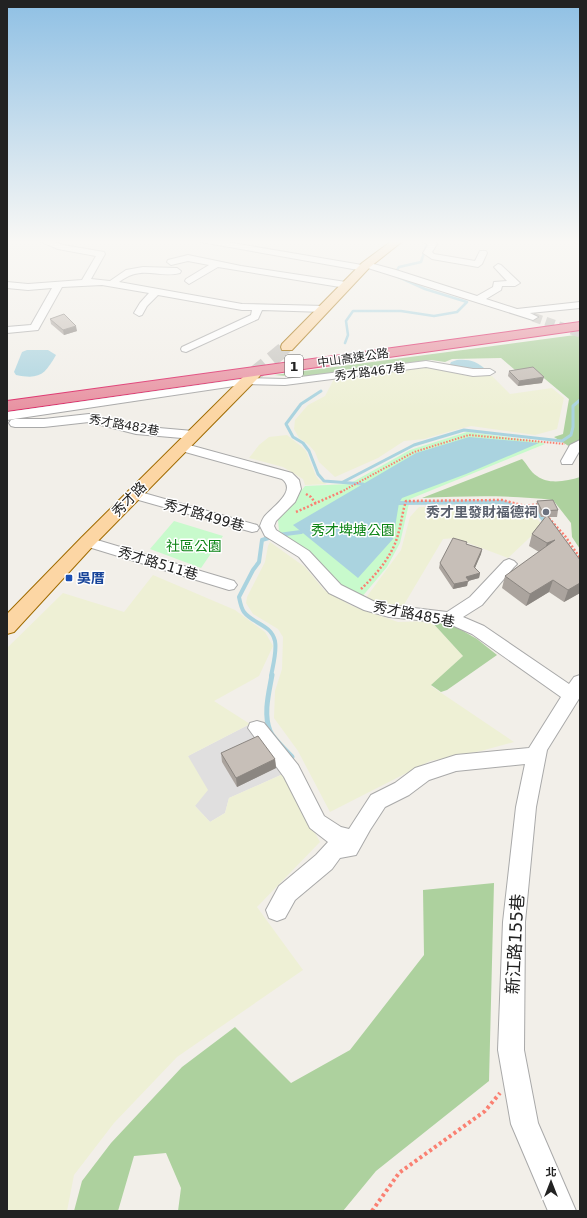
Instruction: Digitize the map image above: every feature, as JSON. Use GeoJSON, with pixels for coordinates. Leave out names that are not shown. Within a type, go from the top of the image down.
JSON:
{"type":"FeatureCollection","features":[{"type":"Feature","properties":{"kind":"highway","name":"中山高速公路"},"geometry":{"type":"LineString","coordinates":[[7,395],[580,317]]}},
{"type":"Feature","properties":{"kind":"highway","name":"中山高速公路"},"geometry":{"type":"LineString","coordinates":[[7,406],[580,326]]}},
{"type":"Feature","properties":{"kind":"main road"},"geometry":{"type":"LineString","coordinates":[[287,347],[335,297]]}},
{"type":"Feature","properties":{"kind":"main road","name":"秀才路"},"geometry":{"type":"LineString","coordinates":[[7,627],[86,542],[251,377]]}},
{"type":"Feature","properties":{"kind":"street"},"geometry":{"type":"LineString","coordinates":[[7,330],[34,328],[52,297]]}},
{"type":"Feature","properties":{"kind":"street"},"geometry":{"type":"LineString","coordinates":[[139,313],[150,297]]}},
{"type":"Feature","properties":{"kind":"street"},"geometry":{"type":"LineString","coordinates":[[182,297],[242,307],[325,309]]}},
{"type":"Feature","properties":{"kind":"street"},"geometry":{"type":"LineString","coordinates":[[472,297],[533,317]]}},
{"type":"Feature","properties":{"kind":"street"},"geometry":{"type":"LineString","coordinates":[[479,299],[483,297]]}},
{"type":"Feature","properties":{"kind":"street"},"geometry":{"type":"LineString","coordinates":[[518,312],[580,305]]}},
{"type":"Feature","properties":{"kind":"street"},"geometry":{"type":"LineString","coordinates":[[186,349],[255,317],[258,308]]}},
{"type":"Feature","properties":{"kind":"street","name":"秀才路467巷"},"geometry":{"type":"LineString","coordinates":[[7,416],[251,377],[285,382],[426,364],[439,365],[466,373],[490,372]]}},
{"type":"Feature","properties":{"kind":"street","name":"秀才路482巷"},"geometry":{"type":"LineString","coordinates":[[7,424],[20,422],[44,423],[89,418],[188,441]]}},
{"type":"Feature","properties":{"kind":"street","name":"秀才路485巷"},"geometry":{"type":"LineString","coordinates":[[188,441],[287,476],[292,480],[294,489],[290,499],[269,520],[267,526],[275,536],[304,554],[335,589],[370,606],[389,611],[450,618],[478,630],[576,688]]}},
{"type":"Feature","properties":{"kind":"street"},"geometry":{"type":"LineString","coordinates":[[567,460],[578,445]]}},
{"type":"Feature","properties":{"kind":"street","name":"秀才路499巷"},"geometry":{"type":"LineString","coordinates":[[133,494],[252,528]]}},
{"type":"Feature","properties":{"kind":"street","name":"秀才路511巷"},"geometry":{"type":"LineString","coordinates":[[86,542],[229,585]]}},
{"type":"Feature","properties":{"kind":"street"},"geometry":{"type":"LineString","coordinates":[[450,618],[476,601],[509,564]]}},
{"type":"Feature","properties":{"kind":"street","name":"新江路155巷"},"geometry":{"type":"LineString","coordinates":[[562,1211],[525,1124],[511,1050],[514,922],[526,807],[536,754],[576,688]]}},
{"type":"Feature","properties":{"kind":"street"},"geometry":{"type":"LineString","coordinates":[[257,728],[291,771],[317,822],[337,836],[354,839]]}},
{"type":"Feature","properties":{"kind":"street"},"geometry":{"type":"LineString","coordinates":[[277,910],[287,893],[324,862],[335,849],[349,848],[378,801],[402,789],[422,774],[456,763],[536,754]]}},
{"type":"Feature","properties":{"kind":"path"},"geometry":{"type":"LineString","coordinates":[[294,512],[316,504],[352,487],[414,452],[469,435],[578,445]]}},
{"type":"Feature","properties":{"kind":"path"},"geometry":{"type":"LineString","coordinates":[[358,592],[379,568],[395,543],[402,511],[406,501],[495,500],[525,506],[540,504],[546,515],[565,536],[580,558]]}},
{"type":"Feature","properties":{"kind":"path"},"geometry":{"type":"LineString","coordinates":[[372,1211],[399,1173],[485,1111],[516,1074]]}},
{"type":"Feature","properties":{"kind":"shaded area"},"geometry":{"type":"Polygon","coordinates":[[[250,724],[283,774],[229,798],[225,813],[210,822],[195,806],[188,756],[250,724]]]}},
{"type":"Feature","properties":{"kind":"green space"},"geometry":{"type":"Polygon","coordinates":[[[575,335],[580,336],[580,453],[554,437],[563,434],[569,399],[533,369],[515,370],[501,358],[452,359],[445,362],[431,360],[299,377],[274,375],[575,335]]]}},
{"type":"Feature","properties":{"kind":"green space"},"geometry":{"type":"Polygon","coordinates":[[[424,367],[437,367],[467,376],[492,376],[510,394],[552,388],[564,398],[557,429],[535,435],[471,426],[424,439],[404,441],[378,458],[335,477],[319,462],[315,452],[309,445],[299,438],[294,429],[295,420],[308,405],[325,396],[334,379],[424,367]]]}},
{"type":"Feature","properties":{"kind":"green space","name":"秀才埤塘公園"},"geometry":{"type":"Polygon","coordinates":[[[467,432],[538,441],[545,444],[410,499],[400,543],[387,567],[361,598],[343,589],[308,552],[279,531],[278,520],[305,486],[349,484],[410,450],[467,432]]]}},
{"type":"Feature","properties":{"kind":"green space"},"geometry":{"type":"Polygon","coordinates":[[[287,435],[306,451],[316,476],[319,480],[327,484],[305,485],[303,479],[283,467],[249,458],[259,445],[269,437],[287,435]]]}},
{"type":"Feature","properties":{"kind":"green space"},"geometry":{"type":"Polygon","coordinates":[[[522,459],[535,475],[547,481],[564,481],[580,477],[580,549],[572,537],[571,523],[553,500],[488,496],[422,498],[522,459]]]}},
{"type":"Feature","properties":{"kind":"green space"},"geometry":{"type":"Polygon","coordinates":[[[499,505],[532,514],[543,525],[508,558],[455,538],[443,539],[402,608],[378,606],[365,599],[401,550],[410,517],[419,507],[499,505]]]}},
{"type":"Feature","properties":{"kind":"green space","name":"社區公園"},"geometry":{"type":"Polygon","coordinates":[[[174,521],[223,536],[201,568],[150,549],[174,521]]]}},
{"type":"Feature","properties":{"kind":"green space"},"geometry":{"type":"Polygon","coordinates":[[[270,542],[305,567],[324,590],[352,606],[398,622],[431,621],[463,656],[431,686],[514,742],[481,751],[430,761],[330,812],[298,751],[274,718],[275,691],[282,669],[283,637],[278,629],[253,614],[246,603],[247,597],[265,562],[270,542]]]}},
{"type":"Feature","properties":{"kind":"green space"},"geometry":{"type":"Polygon","coordinates":[[[153,575],[235,610],[265,632],[273,646],[259,676],[214,701],[250,724],[188,756],[208,790],[195,806],[210,822],[225,813],[229,798],[283,774],[320,842],[257,907],[303,970],[177,1057],[114,1123],[74,1175],[67,1211],[7,1211],[7,648],[63,593],[124,612],[153,575]]]}},
{"type":"Feature","properties":{"kind":"green space"},"geometry":{"type":"Polygon","coordinates":[[[431,621],[451,624],[477,639],[497,655],[447,690],[441,692],[431,685],[463,656],[431,621]]]}},
{"type":"Feature","properties":{"kind":"green space"},"geometry":{"type":"Polygon","coordinates":[[[494,883],[489,1081],[376,1171],[343,1211],[178,1211],[181,1188],[166,1153],[134,1156],[118,1211],[74,1211],[82,1181],[111,1143],[182,1067],[235,1027],[291,1083],[350,1050],[424,955],[423,890],[494,883]]]}},
{"type":"Feature","properties":{"kind":"water"},"geometry":{"type":"Polygon","coordinates":[[[27,350],[48,350],[56,355],[45,371],[41,374],[31,377],[16,375],[14,372],[22,352],[27,350]]]}},
{"type":"Feature","properties":{"kind":"water"},"geometry":{"type":"Polygon","coordinates":[[[457,360],[473,361],[486,370],[482,372],[455,368],[450,364],[451,362],[457,360]]]}},
{"type":"Feature","properties":{"kind":"water","name":"秀才埤塘公園"},"geometry":{"type":"Polygon","coordinates":[[[469,437],[539,443],[466,474],[402,498],[399,503],[393,539],[358,578],[293,525],[416,453],[469,437]]]}},
{"type":"Feature","properties":{"kind":"building"},"geometry":{"type":"Polygon","coordinates":[[[64,314],[76,326],[63,330],[50,319],[64,314]]]}},
{"type":"Feature","properties":{"kind":"building"},"geometry":{"type":"Polygon","coordinates":[[[533,367],[544,377],[519,381],[509,371],[533,367]]]}},
{"type":"Feature","properties":{"kind":"building"},"geometry":{"type":"Polygon","coordinates":[[[553,500],[558,510],[542,511],[537,501],[553,500]]]}},
{"type":"Feature","properties":{"kind":"building"},"geometry":{"type":"Polygon","coordinates":[[[547,515],[580,560],[580,583],[568,590],[553,580],[530,594],[505,576],[555,540],[547,543],[532,534],[547,515]]]}},
{"type":"Feature","properties":{"kind":"building"},"geometry":{"type":"Polygon","coordinates":[[[453,538],[467,542],[466,544],[482,549],[474,567],[480,573],[466,577],[469,581],[454,584],[440,563],[453,538]]]}},
{"type":"Feature","properties":{"kind":"building"},"geometry":{"type":"Polygon","coordinates":[[[258,736],[275,759],[236,778],[221,753],[258,736]]]}},
{"type":"Feature","properties":{"kind":"waterway"},"geometry":{"type":"LineString","coordinates":[[345,343],[348,335],[346,321],[353,311],[401,311],[434,316],[457,312],[467,302],[450,297]]}},
{"type":"Feature","properties":{"kind":"waterway"},"geometry":{"type":"LineString","coordinates":[[321,391],[301,404],[286,424],[293,437],[303,443],[309,451],[318,474],[324,481],[363,484],[368,487]]}},
{"type":"Feature","properties":{"kind":"waterway"},"geometry":{"type":"LineString","coordinates":[[343,482],[414,445],[464,430],[562,441],[571,435],[573,427],[573,406],[580,400]]}},
{"type":"Feature","properties":{"kind":"waterway"},"geometry":{"type":"LineString","coordinates":[[395,501],[399,503],[502,502],[538,513],[546,523]]}},
{"type":"Feature","properties":{"kind":"waterway"},"geometry":{"type":"LineString","coordinates":[[271,676],[276,650],[273,635],[270,631],[244,612],[241,607],[239,597],[253,570],[259,562],[262,540],[278,535],[301,532],[304,530]]}},
{"type":"Feature","properties":{"kind":"waterway"},"geometry":{"type":"LineString","coordinates":[[272,675],[267,703],[268,724],[274,737],[292,757]]}},
{"type":"Feature","properties":{"kind":"tunnel"},"geometry":{"type":"LineString","coordinates":[[533,317],[580,333]]}},
{"type":"Feature","properties":{"kind":"tunnel"},"geometry":{"type":"LineString","coordinates":[[283,350],[287,347]]}},
{"type":"Feature","properties":{"kind":"tunnel"},"geometry":{"type":"LineString","coordinates":[[254,374],[284,349]]}},
{"type":"Feature","properties":{"kind":"place","name":"秀才里發財福德祠"},"geometry":{"type":"Point","coordinates":[546,512]}},
{"type":"Feature","properties":{"kind":"place","name":"吳厝"},"geometry":{"type":"Point","coordinates":[69,578]}}]}
